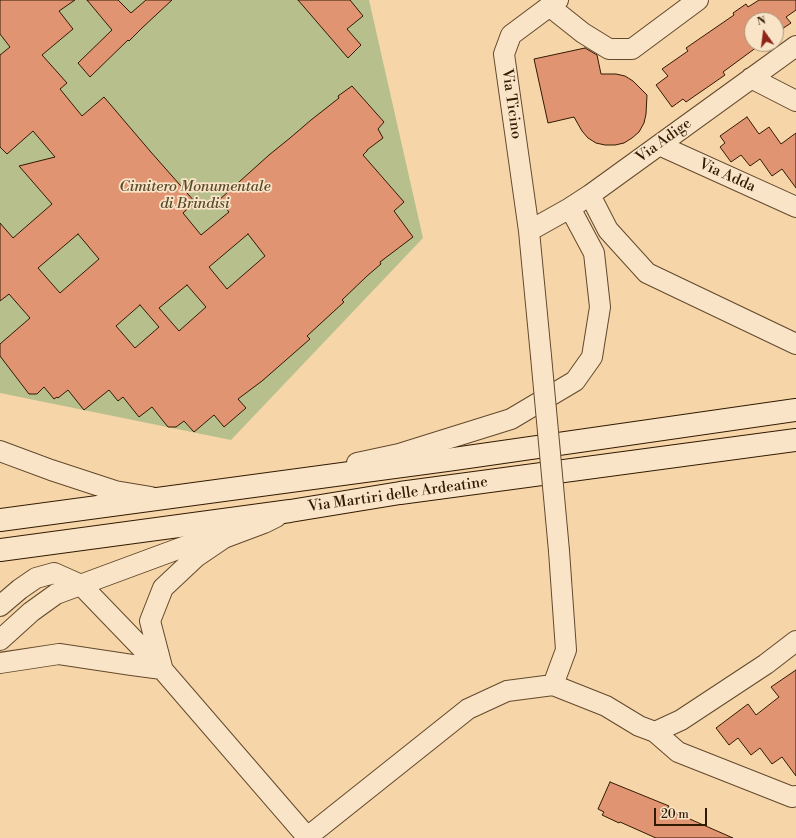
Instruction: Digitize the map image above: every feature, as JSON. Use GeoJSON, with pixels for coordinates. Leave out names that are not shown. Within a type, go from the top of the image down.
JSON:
{"type":"FeatureCollection","features":[{"type":"Feature","properties":{"kind":"street"},"geometry":{"type":"LineString","coordinates":[[554,3],[583,33],[609,49],[632,49],[698,0]]}},
{"type":"Feature","properties":{"kind":"street","name":"Via Ticino"},"geometry":{"type":"LineString","coordinates":[[553,685],[566,650],[559,551],[529,231],[504,54],[511,35],[554,3]]}},
{"type":"Feature","properties":{"kind":"street","name":"Via Adige"},"geometry":{"type":"LineString","coordinates":[[529,231],[590,195],[796,46]]}},
{"type":"Feature","properties":{"kind":"street"},"geometry":{"type":"LineString","coordinates":[[751,78],[796,101]]}},
{"type":"Feature","properties":{"kind":"street","name":"Via Adda"},"geometry":{"type":"LineString","coordinates":[[659,145],[796,207]]}},
{"type":"Feature","properties":{"kind":"street"},"geometry":{"type":"LineString","coordinates":[[590,195],[608,230],[647,273],[796,344]]}},
{"type":"Feature","properties":{"kind":"street"},"geometry":{"type":"LineString","coordinates":[[278,483],[320,470],[399,454],[511,419],[575,381],[592,357],[600,307],[594,253],[570,208]]}},
{"type":"Feature","properties":{"kind":"street","name":"Via Martiri delle Ardeatine"},"geometry":{"type":"LineString","coordinates":[[0,520],[454,459],[796,410]]}},
{"type":"Feature","properties":{"kind":"street","name":"Via Martiri delle Ardeatine"},"geometry":{"type":"LineString","coordinates":[[0,550],[290,511],[400,493],[796,440]]}},
{"type":"Feature","properties":{"kind":"street"},"geometry":{"type":"LineString","coordinates":[[0,451],[115,491],[161,498]]}},
{"type":"Feature","properties":{"kind":"street"},"geometry":{"type":"LineString","coordinates":[[0,640],[31,612],[56,594],[194,543],[224,538],[264,523],[290,511]]}},
{"type":"Feature","properties":{"kind":"street"},"geometry":{"type":"LineString","coordinates":[[162,668],[150,621],[163,588],[196,557],[224,538]]}},
{"type":"Feature","properties":{"kind":"street"},"geometry":{"type":"LineString","coordinates":[[0,606],[36,578],[54,573],[82,585],[162,668],[307,838],[468,709],[507,691],[553,685],[606,706],[639,726],[656,732],[678,752],[792,797],[796,796]]}},
{"type":"Feature","properties":{"kind":"street"},"geometry":{"type":"LineString","coordinates":[[656,732],[681,720],[766,664],[796,641]]}},
{"type":"Feature","properties":{"kind":"street"},"geometry":{"type":"LineString","coordinates":[[0,663],[59,654],[162,668]]}},
{"type":"Feature","properties":{"kind":"green space","name":"Cimitero Monumentale di Brindisi"},"geometry":{"type":"Polygon","coordinates":[[[0,0],[369,0],[423,238],[231,440],[0,393],[0,0]]]}},
{"type":"Feature","properties":{"kind":"building"},"geometry":{"type":"Polygon","coordinates":[[[0,0],[75,0],[59,11],[73,29],[42,55],[67,83],[60,89],[82,116],[104,97],[195,202],[183,213],[201,235],[229,212],[219,200],[269,155],[339,98],[338,96],[352,86],[384,122],[378,129],[383,138],[367,150],[363,155],[404,202],[394,211],[413,237],[380,262],[381,264],[342,300],[344,302],[307,336],[310,339],[262,381],[238,399],[246,408],[224,427],[214,415],[194,432],[184,421],[176,427],[168,427],[152,407],[139,417],[123,397],[118,401],[109,390],[84,410],[68,390],[58,398],[57,397],[54,399],[44,387],[37,394],[29,394],[0,356],[0,344],[30,318],[9,294],[0,301],[0,223],[13,238],[52,204],[19,166],[55,157],[33,131],[7,154],[0,147],[0,55],[10,47],[0,34],[0,0]],[[78,234],[38,268],[60,293],[99,259],[78,234]],[[248,234],[209,267],[227,289],[265,256],[248,234]],[[187,285],[159,308],[179,331],[206,307],[187,285]],[[140,305],[116,326],[135,348],[159,327],[140,305]]]}},
{"type":"Feature","properties":{"kind":"building"},"geometry":{"type":"Polygon","coordinates":[[[87,0],[118,0],[131,13],[146,0],[172,0],[90,77],[78,63],[112,30],[87,0]]]}},
{"type":"Feature","properties":{"kind":"building"},"geometry":{"type":"Polygon","coordinates":[[[298,0],[350,0],[363,16],[347,29],[361,45],[348,58],[298,0]]]}},
{"type":"Feature","properties":{"kind":"building"},"geometry":{"type":"Polygon","coordinates":[[[759,0],[796,0],[796,10],[786,17],[791,23],[784,28],[784,12],[744,12],[744,52],[750,52],[723,72],[725,75],[686,102],[683,99],[672,107],[656,85],[668,76],[662,69],[688,51],[686,48],[734,15],[733,13],[746,4],[748,7],[759,0]]]}},
{"type":"Feature","properties":{"kind":"building"},"geometry":{"type":"Polygon","coordinates":[[[585,48],[597,55],[601,74],[616,74],[625,76],[633,81],[647,95],[644,123],[639,132],[624,143],[605,145],[596,143],[588,138],[582,131],[574,117],[548,123],[534,59],[585,48]]]}},
{"type":"Feature","properties":{"kind":"building"},"geometry":{"type":"Polygon","coordinates":[[[747,117],[759,134],[769,127],[781,144],[796,133],[796,188],[782,169],[772,176],[760,159],[750,166],[741,155],[731,162],[720,147],[725,143],[720,136],[747,117]]]}},
{"type":"Feature","properties":{"kind":"building"},"geometry":{"type":"Polygon","coordinates":[[[796,670],[796,776],[782,757],[772,764],[760,748],[751,755],[738,738],[729,745],[716,728],[748,704],[756,715],[779,697],[771,687],[796,670]]]}},
{"type":"Feature","properties":{"kind":"building"},"geometry":{"type":"Polygon","coordinates":[[[610,782],[669,806],[667,809],[733,838],[656,838],[620,822],[619,823],[602,815],[604,812],[598,809],[610,782]]]}}]}
